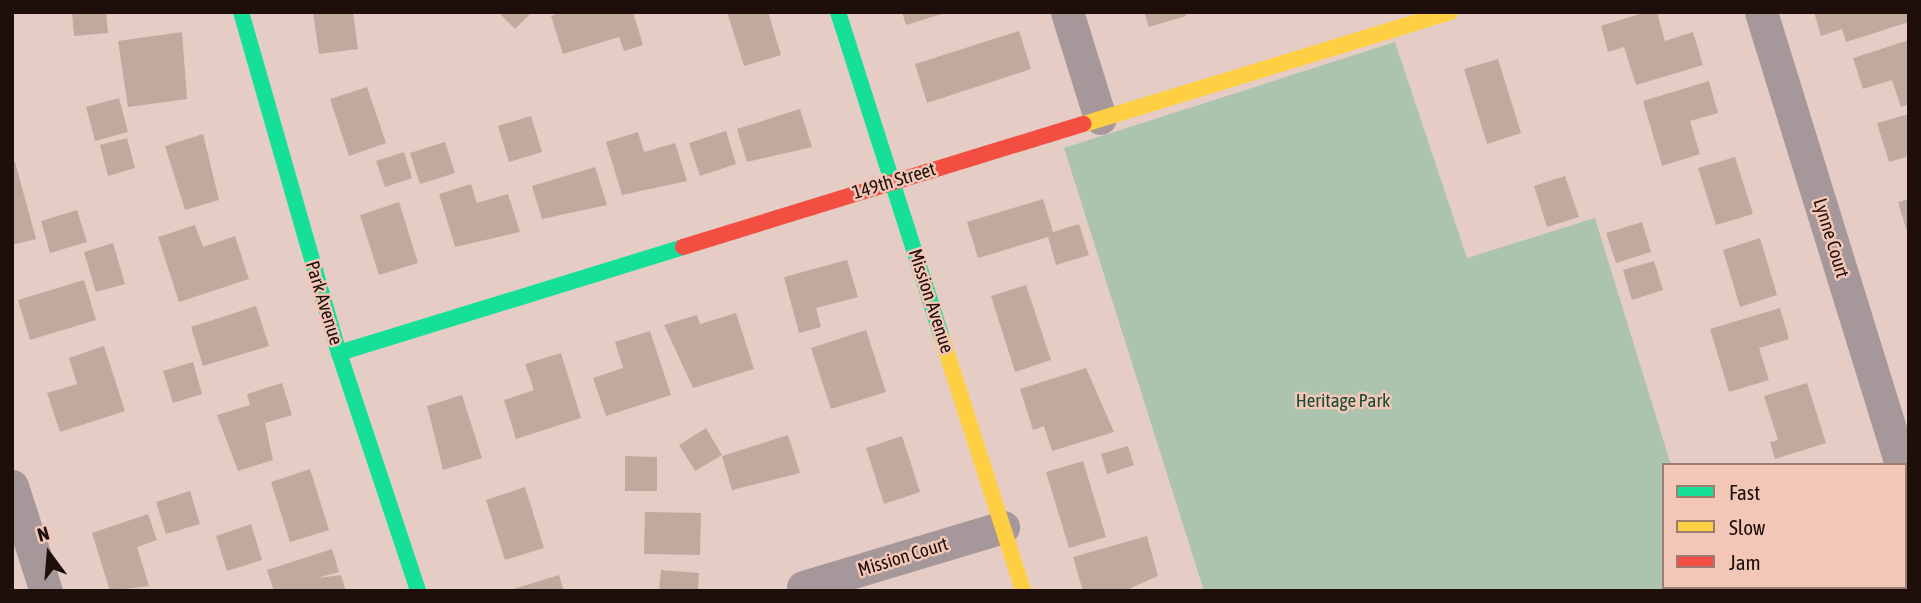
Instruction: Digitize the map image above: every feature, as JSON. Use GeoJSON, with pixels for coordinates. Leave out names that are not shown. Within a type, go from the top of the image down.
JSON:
{"type":"FeatureCollection","features":[{"type":"Feature","properties":{"kind":"street","name":"Park Avenue"},"geometry":{"type":"LineString","coordinates":[[241,12],[339,353],[418,591]]}},
{"type":"Feature","properties":{"kind":"street","name":"Mission Avenue"},"geometry":{"type":"LineString","coordinates":[[838,12],[1023,591]]}},
{"type":"Feature","properties":{"kind":"street"},"geometry":{"type":"LineString","coordinates":[[1067,12],[1100,118]]}},
{"type":"Feature","properties":{"kind":"street","name":"149th Street"},"geometry":{"type":"LineString","coordinates":[[339,353],[1450,12]]}},
{"type":"Feature","properties":{"kind":"street","name":"Lynne Court"},"geometry":{"type":"LineString","coordinates":[[1762,12],[1900,463]]}},
{"type":"Feature","properties":{"kind":"street"},"geometry":{"type":"LineString","coordinates":[[12,486],[46,591]]}},
{"type":"Feature","properties":{"kind":"street","name":"Mission Court"},"geometry":{"type":"LineString","coordinates":[[803,587],[1003,527]]}},
{"type":"Feature","properties":{"kind":"green space","name":"Heritage Park"},"geometry":{"type":"Polygon","coordinates":[[[1395,42],[1467,258],[1595,218],[1670,463],[1662,463],[1662,589],[1710,591],[1204,591],[1064,148],[1395,42]]]}},
{"type":"Feature","properties":{"kind":"building"},"geometry":{"type":"Polygon","coordinates":[[[72,12],[106,12],[108,33],[74,36],[72,12]]]}},
{"type":"Feature","properties":{"kind":"building"},"geometry":{"type":"Polygon","coordinates":[[[313,12],[353,12],[358,49],[319,54],[313,12]]]}},
{"type":"Feature","properties":{"kind":"building"},"geometry":{"type":"Polygon","coordinates":[[[498,12],[532,12],[515,29],[498,12]]]}},
{"type":"Feature","properties":{"kind":"building"},"geometry":{"type":"Polygon","coordinates":[[[562,12],[633,12],[643,45],[624,51],[619,37],[563,54],[551,16],[562,12]]]}},
{"type":"Feature","properties":{"kind":"building"},"geometry":{"type":"Polygon","coordinates":[[[727,12],[768,12],[781,55],[744,66],[727,12]]]}},
{"type":"Feature","properties":{"kind":"building"},"geometry":{"type":"Polygon","coordinates":[[[902,12],[945,12],[945,13],[906,25],[902,12]]]}},
{"type":"Feature","properties":{"kind":"building"},"geometry":{"type":"Polygon","coordinates":[[[1144,12],[1185,12],[1186,16],[1149,27],[1144,12]]]}},
{"type":"Feature","properties":{"kind":"building"},"geometry":{"type":"Polygon","coordinates":[[[1646,12],[1657,12],[1665,41],[1693,32],[1703,65],[1636,85],[1624,47],[1608,52],[1601,26],[1646,12]]]}},
{"type":"Feature","properties":{"kind":"building"},"geometry":{"type":"Polygon","coordinates":[[[1814,12],[1909,12],[1909,22],[1846,42],[1842,29],[1821,36],[1814,12]]]}},
{"type":"Feature","properties":{"kind":"building"},"geometry":{"type":"Polygon","coordinates":[[[1019,31],[1031,69],[927,103],[915,64],[1019,31]]]}},
{"type":"Feature","properties":{"kind":"building"},"geometry":{"type":"Polygon","coordinates":[[[182,32],[187,99],[128,107],[118,41],[182,32]]]}},
{"type":"Feature","properties":{"kind":"building"},"geometry":{"type":"Polygon","coordinates":[[[1909,40],[1909,104],[1901,107],[1892,80],[1863,89],[1853,58],[1909,40]]]}},
{"type":"Feature","properties":{"kind":"building"},"geometry":{"type":"Polygon","coordinates":[[[1498,59],[1521,133],[1487,144],[1464,69],[1498,59]]]}},
{"type":"Feature","properties":{"kind":"building"},"geometry":{"type":"Polygon","coordinates":[[[1709,81],[1718,113],[1690,121],[1700,154],[1662,166],[1643,101],[1709,81]]]}},
{"type":"Feature","properties":{"kind":"building"},"geometry":{"type":"Polygon","coordinates":[[[367,87],[386,143],[349,156],[330,99],[367,87]]]}},
{"type":"Feature","properties":{"kind":"building"},"geometry":{"type":"Polygon","coordinates":[[[119,98],[128,132],[95,141],[86,107],[119,98]]]}},
{"type":"Feature","properties":{"kind":"building"},"geometry":{"type":"Polygon","coordinates":[[[800,109],[812,147],[747,162],[737,129],[800,109]]]}},
{"type":"Feature","properties":{"kind":"building"},"geometry":{"type":"Polygon","coordinates":[[[1909,114],[1909,156],[1889,162],[1877,123],[1909,114]]]}},
{"type":"Feature","properties":{"kind":"building"},"geometry":{"type":"Polygon","coordinates":[[[531,116],[542,152],[509,162],[498,126],[531,116]]]}},
{"type":"Feature","properties":{"kind":"building"},"geometry":{"type":"Polygon","coordinates":[[[726,131],[736,164],[700,176],[689,143],[726,131]]]}},
{"type":"Feature","properties":{"kind":"building"},"geometry":{"type":"Polygon","coordinates":[[[638,132],[644,152],[675,143],[687,181],[622,195],[606,142],[638,132]]]}},
{"type":"Feature","properties":{"kind":"building"},"geometry":{"type":"Polygon","coordinates":[[[203,134],[219,200],[185,210],[165,146],[203,134]]]}},
{"type":"Feature","properties":{"kind":"building"},"geometry":{"type":"Polygon","coordinates":[[[127,138],[135,168],[108,176],[100,145],[127,138]]]}},
{"type":"Feature","properties":{"kind":"building"},"geometry":{"type":"Polygon","coordinates":[[[445,142],[455,173],[420,184],[410,153],[445,142]]]}},
{"type":"Feature","properties":{"kind":"building"},"geometry":{"type":"Polygon","coordinates":[[[404,152],[412,178],[385,187],[376,161],[404,152]]]}},
{"type":"Feature","properties":{"kind":"building"},"geometry":{"type":"Polygon","coordinates":[[[1735,157],[1753,214],[1716,225],[1698,168],[1735,157]]]}},
{"type":"Feature","properties":{"kind":"building"},"geometry":{"type":"Polygon","coordinates":[[[15,162],[36,239],[12,245],[12,163],[15,162]]]}},
{"type":"Feature","properties":{"kind":"building"},"geometry":{"type":"Polygon","coordinates":[[[595,167],[607,205],[542,219],[532,186],[595,167]]]}},
{"type":"Feature","properties":{"kind":"building"},"geometry":{"type":"Polygon","coordinates":[[[1565,176],[1579,217],[1547,227],[1534,186],[1565,176]]]}},
{"type":"Feature","properties":{"kind":"building"},"geometry":{"type":"Polygon","coordinates":[[[471,184],[477,203],[508,194],[520,232],[455,247],[439,194],[471,184]]]}},
{"type":"Feature","properties":{"kind":"building"},"geometry":{"type":"Polygon","coordinates":[[[1043,199],[1053,232],[1079,224],[1089,255],[1056,265],[1048,237],[978,258],[967,222],[1043,199]]]}},
{"type":"Feature","properties":{"kind":"building"},"geometry":{"type":"Polygon","coordinates":[[[1909,199],[1909,235],[1908,235],[1898,202],[1909,199]]]}},
{"type":"Feature","properties":{"kind":"building"},"geometry":{"type":"Polygon","coordinates":[[[399,202],[418,263],[379,275],[360,215],[399,202]]]}},
{"type":"Feature","properties":{"kind":"building"},"geometry":{"type":"Polygon","coordinates":[[[77,210],[87,242],[50,253],[41,221],[77,210]]]}},
{"type":"Feature","properties":{"kind":"building"},"geometry":{"type":"Polygon","coordinates":[[[1642,222],[1651,252],[1616,263],[1606,233],[1642,222]]]}},
{"type":"Feature","properties":{"kind":"building"},"geometry":{"type":"Polygon","coordinates":[[[195,225],[203,247],[235,236],[249,279],[179,302],[158,237],[195,225]]]}},
{"type":"Feature","properties":{"kind":"building"},"geometry":{"type":"Polygon","coordinates":[[[1760,238],[1777,295],[1740,307],[1723,250],[1760,238]]]}},
{"type":"Feature","properties":{"kind":"building"},"geometry":{"type":"Polygon","coordinates":[[[113,243],[125,284],[96,292],[84,252],[113,243]]]}},
{"type":"Feature","properties":{"kind":"building"},"geometry":{"type":"Polygon","coordinates":[[[847,260],[858,297],[816,308],[821,327],[799,333],[784,277],[847,260]]]}},
{"type":"Feature","properties":{"kind":"building"},"geometry":{"type":"Polygon","coordinates":[[[1654,261],[1663,290],[1632,300],[1623,270],[1654,261]]]}},
{"type":"Feature","properties":{"kind":"building"},"geometry":{"type":"Polygon","coordinates":[[[84,280],[96,320],[30,340],[18,300],[84,280]]]}},
{"type":"Feature","properties":{"kind":"building"},"geometry":{"type":"Polygon","coordinates":[[[1026,285],[1051,360],[1015,372],[991,296],[1026,285]]]}},
{"type":"Feature","properties":{"kind":"building"},"geometry":{"type":"Polygon","coordinates":[[[256,306],[269,346],[203,366],[191,327],[256,306]]]}},
{"type":"Feature","properties":{"kind":"building"},"geometry":{"type":"Polygon","coordinates":[[[1780,308],[1789,339],[1759,348],[1769,380],[1729,392],[1710,329],[1780,308]]]}},
{"type":"Feature","properties":{"kind":"building"},"geometry":{"type":"Polygon","coordinates":[[[736,313],[754,369],[693,388],[664,325],[697,315],[700,324],[736,313]]]}},
{"type":"Feature","properties":{"kind":"building"},"geometry":{"type":"Polygon","coordinates":[[[866,330],[886,392],[831,409],[811,348],[866,330]]]}},
{"type":"Feature","properties":{"kind":"building"},"geometry":{"type":"Polygon","coordinates":[[[650,331],[671,395],[606,416],[593,378],[623,368],[615,342],[650,331]]]}},
{"type":"Feature","properties":{"kind":"building"},"geometry":{"type":"Polygon","coordinates":[[[104,346],[125,411],[60,432],[47,393],[77,384],[69,358],[104,346]]]}},
{"type":"Feature","properties":{"kind":"building"},"geometry":{"type":"Polygon","coordinates":[[[561,353],[581,418],[516,439],[504,400],[534,390],[525,364],[561,353]]]}},
{"type":"Feature","properties":{"kind":"building"},"geometry":{"type":"Polygon","coordinates":[[[193,362],[202,394],[173,403],[163,371],[193,362]]]}},
{"type":"Feature","properties":{"kind":"building"},"geometry":{"type":"Polygon","coordinates":[[[1086,368],[1114,432],[1052,451],[1044,426],[1033,430],[1020,389],[1086,368]]]}},
{"type":"Feature","properties":{"kind":"building"},"geometry":{"type":"Polygon","coordinates":[[[282,383],[292,415],[265,423],[273,460],[238,471],[217,415],[250,405],[247,394],[282,383]]]}},
{"type":"Feature","properties":{"kind":"building"},"geometry":{"type":"Polygon","coordinates":[[[1807,383],[1826,443],[1775,459],[1770,442],[1778,440],[1764,396],[1807,383]]]}},
{"type":"Feature","properties":{"kind":"building"},"geometry":{"type":"Polygon","coordinates":[[[462,395],[482,458],[443,470],[427,406],[462,395]]]}},
{"type":"Feature","properties":{"kind":"building"},"geometry":{"type":"Polygon","coordinates":[[[706,428],[722,455],[695,471],[679,445],[706,428]]]}},
{"type":"Feature","properties":{"kind":"building"},"geometry":{"type":"Polygon","coordinates":[[[788,435],[800,473],[732,490],[722,456],[788,435]]]}},
{"type":"Feature","properties":{"kind":"building"},"geometry":{"type":"Polygon","coordinates":[[[902,436],[920,492],[884,504],[866,448],[902,436]]]}},
{"type":"Feature","properties":{"kind":"building"},"geometry":{"type":"Polygon","coordinates":[[[1128,446],[1134,465],[1107,474],[1101,454],[1128,446]]]}},
{"type":"Feature","properties":{"kind":"building"},"geometry":{"type":"Polygon","coordinates":[[[625,456],[657,457],[657,491],[625,491],[625,456]]]}},
{"type":"Feature","properties":{"kind":"building"},"geometry":{"type":"Polygon","coordinates":[[[1083,461],[1106,537],[1069,548],[1046,472],[1083,461]]]}},
{"type":"Feature","properties":{"kind":"building"},"geometry":{"type":"Polygon","coordinates":[[[310,469],[329,530],[290,542],[271,482],[310,469]]]}},
{"type":"Feature","properties":{"kind":"building"},"geometry":{"type":"Polygon","coordinates":[[[525,487],[544,548],[505,560],[486,500],[525,487]]]}},
{"type":"Feature","properties":{"kind":"building"},"geometry":{"type":"Polygon","coordinates":[[[190,491],[200,524],[166,534],[156,502],[190,491]]]}},
{"type":"Feature","properties":{"kind":"building"},"geometry":{"type":"Polygon","coordinates":[[[645,512],[701,513],[700,555],[644,554],[645,512]]]}},
{"type":"Feature","properties":{"kind":"building"},"geometry":{"type":"Polygon","coordinates":[[[148,514],[157,540],[137,547],[149,586],[110,591],[92,533],[148,514]]]}},
{"type":"Feature","properties":{"kind":"building"},"geometry":{"type":"Polygon","coordinates":[[[251,524],[262,560],[227,571],[216,536],[251,524]]]}},
{"type":"Feature","properties":{"kind":"building"},"geometry":{"type":"Polygon","coordinates":[[[1147,536],[1158,576],[1124,591],[1083,591],[1073,557],[1147,536]]]}},
{"type":"Feature","properties":{"kind":"building"},"geometry":{"type":"Polygon","coordinates":[[[332,549],[339,572],[317,578],[341,575],[346,591],[274,591],[267,570],[332,549]]]}},
{"type":"Feature","properties":{"kind":"building"},"geometry":{"type":"Polygon","coordinates":[[[661,570],[699,573],[698,591],[659,591],[661,570]]]}},
{"type":"Feature","properties":{"kind":"building"},"geometry":{"type":"Polygon","coordinates":[[[559,575],[564,591],[510,591],[510,590],[559,575]]]}},
{"type":"Feature","properties":{"kind":"building"},"geometry":{"type":"Polygon","coordinates":[[[1756,589],[1789,589],[1757,591],[1756,589]]]}},
{"type":"Feature","properties":{"kind":"traffic: fast"},"geometry":{"type":"LineString","coordinates":[[241,12],[339,353],[418,591]]}},
{"type":"Feature","properties":{"kind":"traffic: fast"},"geometry":{"type":"LineString","coordinates":[[838,12],[942,338]]}},
{"type":"Feature","properties":{"kind":"traffic: fast"},"geometry":{"type":"LineString","coordinates":[[339,353],[683,247]]}},
{"type":"Feature","properties":{"kind":"traffic: slow"},"geometry":{"type":"LineString","coordinates":[[1084,124],[1450,12]]}},
{"type":"Feature","properties":{"kind":"traffic: slow"},"geometry":{"type":"LineString","coordinates":[[942,338],[1023,591]]}},
{"type":"Feature","properties":{"kind":"traffic: jam"},"geometry":{"type":"LineString","coordinates":[[683,247],[1084,124]]}}]}
